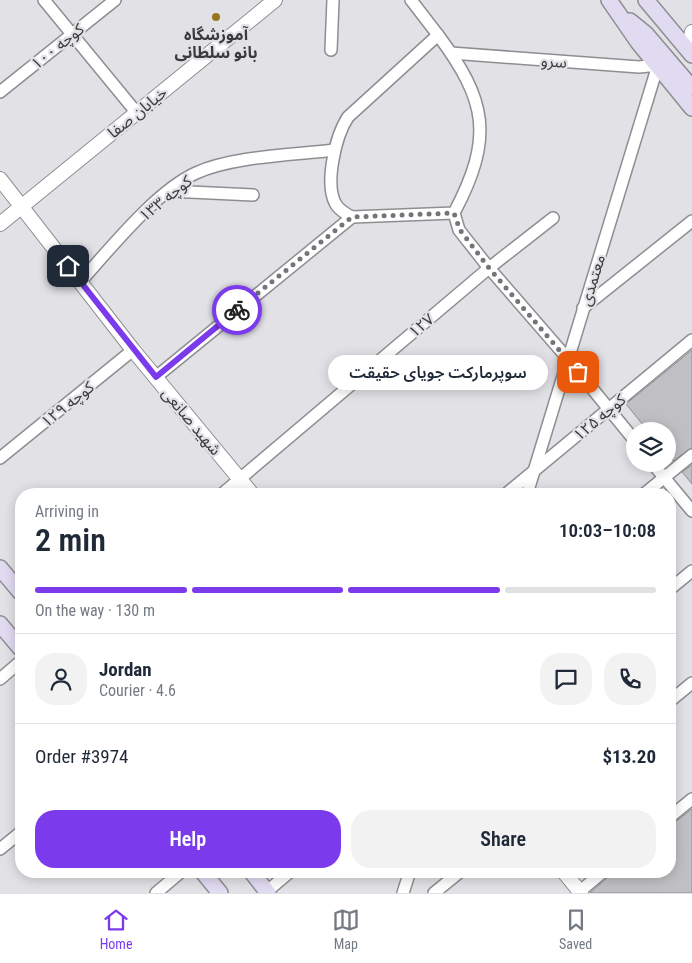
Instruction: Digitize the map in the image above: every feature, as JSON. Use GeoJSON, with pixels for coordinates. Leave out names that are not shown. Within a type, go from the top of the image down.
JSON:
{"type":"FeatureCollection","features":[{"type":"Feature","properties":{"kind":"main road"},"geometry":{"type":"LineString","coordinates":[[646,0],[690,53]]}},
{"type":"Feature","properties":{"kind":"main road"},"geometry":{"type":"LineString","coordinates":[[613,5],[638,42],[692,108]]}},
{"type":"Feature","properties":{"kind":"main road"},"geometry":{"type":"LineString","coordinates":[[613,5],[646,34],[692,88]]}},
{"type":"Feature","properties":{"kind":"main road"},"geometry":{"type":"LineString","coordinates":[[0,568],[15,586]]}},
{"type":"Feature","properties":{"kind":"main road"},"geometry":{"type":"LineString","coordinates":[[0,624],[15,642]]}},
{"type":"Feature","properties":{"kind":"main road"},"geometry":{"type":"LineString","coordinates":[[208,878],[220,893]]}},
{"type":"Feature","properties":{"kind":"main road"},"geometry":{"type":"LineString","coordinates":[[256,878],[267,892]]}},
{"type":"Feature","properties":{"kind":"street"},"geometry":{"type":"LineString","coordinates":[[44,0],[136,112]]}},
{"type":"Feature","properties":{"kind":"street","name":"کوچه ۱۰۰"},"geometry":{"type":"LineString","coordinates":[[0,92],[115,0]]}},
{"type":"Feature","properties":{"kind":"street","name":"خیابان صفا"},"geometry":{"type":"LineString","coordinates":[[0,224],[275,0]]}},
{"type":"Feature","properties":{"kind":"street"},"geometry":{"type":"LineString","coordinates":[[331,50],[332,0]]}},
{"type":"Feature","properties":{"kind":"street"},"geometry":{"type":"LineString","coordinates":[[411,0],[451,53],[471,86],[479,109],[481,134],[474,166],[465,193],[454,213],[460,230],[489,268],[568,359],[626,430]]}},
{"type":"Feature","properties":{"kind":"street"},"geometry":{"type":"LineString","coordinates":[[690,53],[692,32]]}},
{"type":"Feature","properties":{"kind":"street"},"geometry":{"type":"LineString","coordinates":[[352,217],[336,205],[332,194],[334,150],[340,129],[348,117],[438,35]]}},
{"type":"Feature","properties":{"kind":"street","name":"سرو"},"geometry":{"type":"LineString","coordinates":[[451,53],[639,67],[658,65]]}},
{"type":"Feature","properties":{"kind":"street","name":"معتمدی"},"geometry":{"type":"LineString","coordinates":[[529,488],[658,65]]}},
{"type":"Feature","properties":{"kind":"street","name":"کوچه ۱۳۳"},"geometry":{"type":"LineString","coordinates":[[80,282],[122,235],[169,191],[195,173],[252,160],[334,150]]}},
{"type":"Feature","properties":{"kind":"street","name":"شهید صانعی"},"geometry":{"type":"LineString","coordinates":[[0,179],[133,350],[248,488]]}},
{"type":"Feature","properties":{"kind":"street"},"geometry":{"type":"LineString","coordinates":[[169,191],[253,195]]}},
{"type":"Feature","properties":{"kind":"street"},"geometry":{"type":"LineString","coordinates":[[156,377],[352,217],[454,213]]}},
{"type":"Feature","properties":{"kind":"street","name":"۱۲۷"},"geometry":{"type":"LineString","coordinates":[[229,488],[489,268],[553,218]]}},
{"type":"Feature","properties":{"kind":"street"},"geometry":{"type":"LineString","coordinates":[[583,308],[692,221]]}},
{"type":"Feature","properties":{"kind":"street","name":"کوچه ۱۲۵"},"geometry":{"type":"LineString","coordinates":[[513,488],[692,340]]}},
{"type":"Feature","properties":{"kind":"street","name":"کوچه ۱۲۹"},"geometry":{"type":"LineString","coordinates":[[0,458],[133,350]]}},
{"type":"Feature","properties":{"kind":"street"},"geometry":{"type":"LineString","coordinates":[[652,488],[692,454]]}},
{"type":"Feature","properties":{"kind":"street"},"geometry":{"type":"LineString","coordinates":[[659,472],[672,488]]}},
{"type":"Feature","properties":{"kind":"street"},"geometry":{"type":"LineString","coordinates":[[676,492],[692,511]]}},
{"type":"Feature","properties":{"kind":"street"},"geometry":{"type":"LineString","coordinates":[[676,584],[692,571]]}},
{"type":"Feature","properties":{"kind":"street"},"geometry":{"type":"LineString","coordinates":[[0,678],[15,666]]}},
{"type":"Feature","properties":{"kind":"street"},"geometry":{"type":"LineString","coordinates":[[676,696],[692,683]]}},
{"type":"Feature","properties":{"kind":"street"},"geometry":{"type":"LineString","coordinates":[[676,812],[692,799]]}},
{"type":"Feature","properties":{"kind":"street"},"geometry":{"type":"LineString","coordinates":[[0,849],[15,837]]}},
{"type":"Feature","properties":{"kind":"street"},"geometry":{"type":"LineString","coordinates":[[156,893],[174,878]]}},
{"type":"Feature","properties":{"kind":"street"},"geometry":{"type":"LineString","coordinates":[[267,892],[283,878]]}},
{"type":"Feature","properties":{"kind":"street"},"geometry":{"type":"LineString","coordinates":[[403,893],[408,878]]}},
{"type":"Feature","properties":{"kind":"street"},"geometry":{"type":"LineString","coordinates":[[434,893],[452,878]]}},
{"type":"Feature","properties":{"kind":"street"},"geometry":{"type":"LineString","coordinates":[[569,878],[580,892],[596,878]]}},
{"type":"Feature","properties":{"kind":"building"},"geometry":{"type":"Polygon","coordinates":[[[692,350],[692,448],[676,459],[676,422],[641,422],[626,404],[692,350]]]}},
{"type":"Feature","properties":{"kind":"building"},"geometry":{"type":"Polygon","coordinates":[[[692,465],[692,484],[682,472],[692,465]]]}},
{"type":"Feature","properties":{"kind":"building"},"geometry":{"type":"Polygon","coordinates":[[[692,809],[692,893],[590,893],[607,878],[676,878],[676,821],[692,809]]]}},
{"type":"Feature","properties":{"kind":"way so far"},"geometry":{"type":"LineString","coordinates":[[237,310],[352,217],[454,213],[460,230],[489,268],[578,372]]}},
{"type":"Feature","properties":{"kind":"place","name":"آموزشگاه بانو سلطانی"},"geometry":{"type":"Point","coordinates":[216,17]}},
{"type":"Feature","properties":{"kind":"place","name":"سوپرمارکت جویای حقیقت"},"geometry":{"type":"Point","coordinates":[578,372]}},
{"type":"Feature","properties":{"kind":"route"},"geometry":{"type":"LineString","coordinates":[[68,266],[156,377],[237,310]]}}]}
